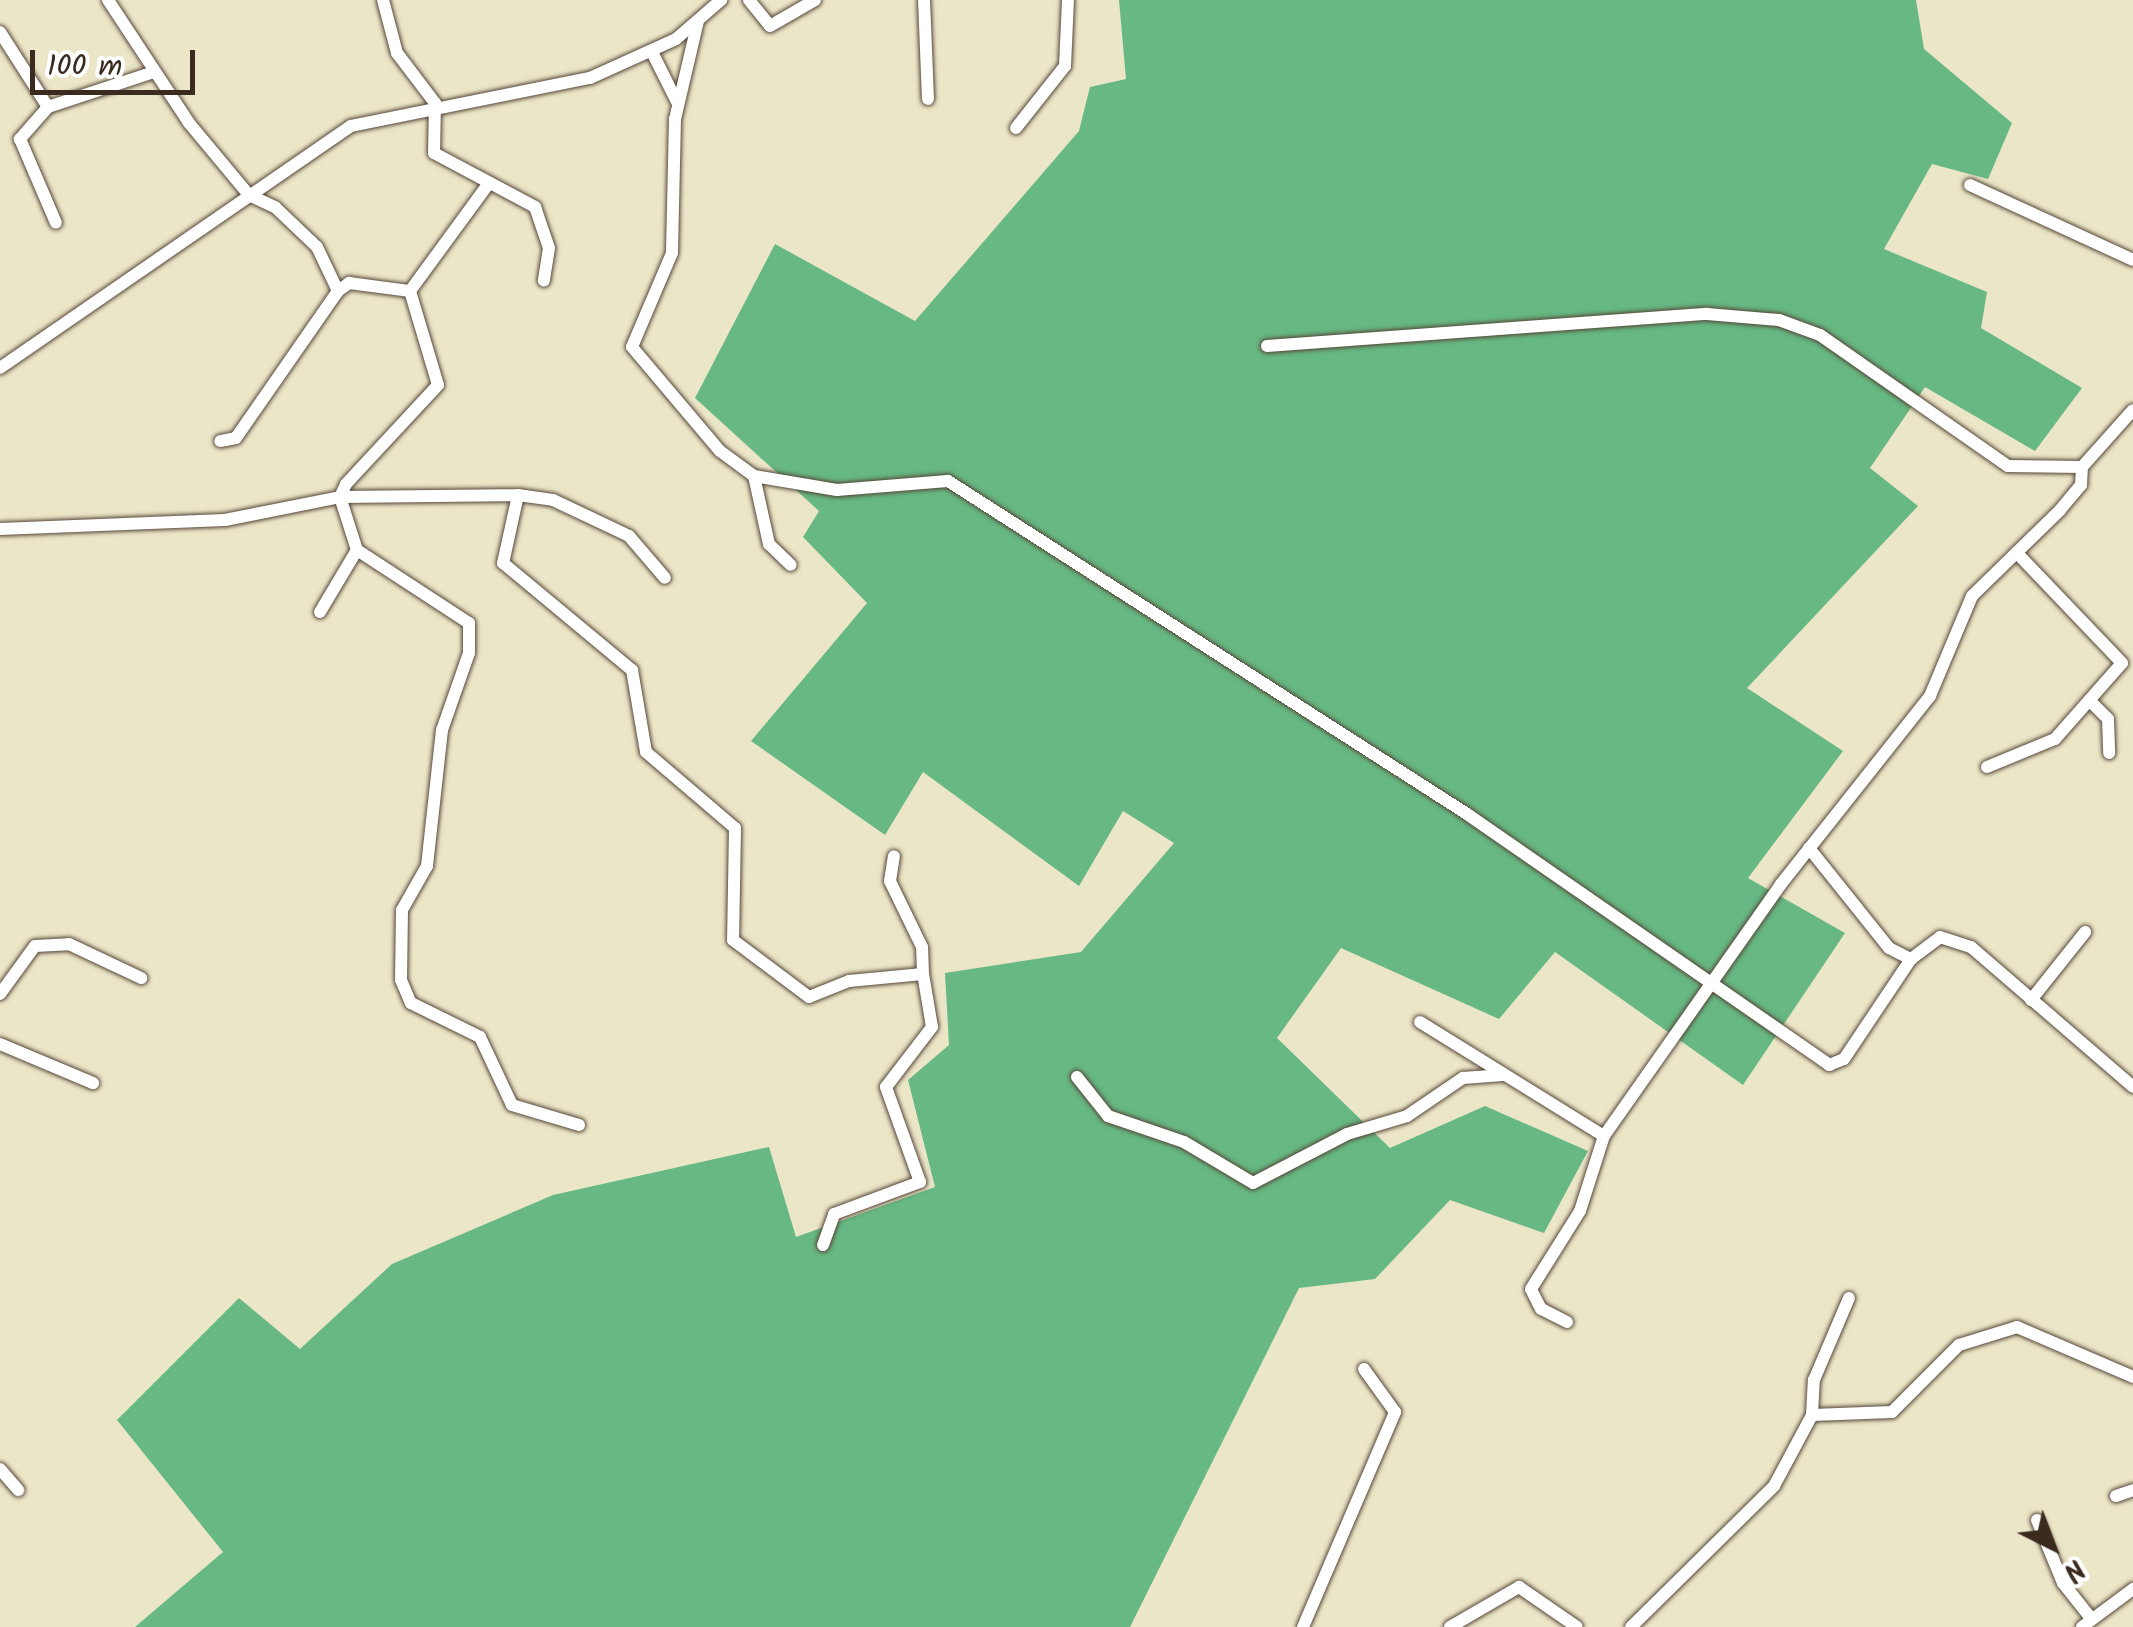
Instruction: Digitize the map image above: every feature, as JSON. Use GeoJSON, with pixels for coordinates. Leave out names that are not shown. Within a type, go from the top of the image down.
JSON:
{"type":"FeatureCollection","features":[{"type":"Feature","properties":{"kind":"street"},"geometry":{"type":"LineString","coordinates":[[108,0],[154,72],[249,196],[276,206],[317,247],[338,291]]}},
{"type":"Feature","properties":{"kind":"street"},"geometry":{"type":"LineString","coordinates":[[383,0],[397,54],[435,103],[434,153],[542,216],[544,281]]}},
{"type":"Feature","properties":{"kind":"street"},"geometry":{"type":"LineString","coordinates":[[0,368],[351,126],[435,103],[539,94],[652,52],[722,0]]}},
{"type":"Feature","properties":{"kind":"street"},"geometry":{"type":"LineString","coordinates":[[750,0],[770,26],[815,0]]}},
{"type":"Feature","properties":{"kind":"street"},"geometry":{"type":"LineString","coordinates":[[924,0],[928,99]]}},
{"type":"Feature","properties":{"kind":"street"},"geometry":{"type":"LineString","coordinates":[[1016,128],[1065,66],[1068,0]]}},
{"type":"Feature","properties":{"kind":"street"},"geometry":{"type":"LineString","coordinates":[[698,20],[678,104],[672,253],[632,346],[720,451],[754,476],[836,490],[948,481],[1467,814],[1710,990],[1738,999],[1828,1066],[1844,1060],[1911,959],[1928,941],[1954,941],[2133,1087]]}},
{"type":"Feature","properties":{"kind":"street"},"geometry":{"type":"LineString","coordinates":[[0,32],[48,107]]}},
{"type":"Feature","properties":{"kind":"street"},"geometry":{"type":"LineString","coordinates":[[652,52],[678,104]]}},
{"type":"Feature","properties":{"kind":"street"},"geometry":{"type":"LineString","coordinates":[[56,223],[20,139],[48,107],[154,72]]}},
{"type":"Feature","properties":{"kind":"street"},"geometry":{"type":"LineString","coordinates":[[410,291],[489,183]]}},
{"type":"Feature","properties":{"kind":"street"},"geometry":{"type":"LineString","coordinates":[[1970,185],[2133,260]]}},
{"type":"Feature","properties":{"kind":"street"},"geometry":{"type":"LineString","coordinates":[[220,441],[236,438],[338,291],[349,283],[410,291]]}},
{"type":"Feature","properties":{"kind":"street"},"geometry":{"type":"LineString","coordinates":[[340,497],[438,385],[410,291]]}},
{"type":"Feature","properties":{"kind":"street"},"geometry":{"type":"LineString","coordinates":[[1267,346],[1707,314],[1780,320],[1820,335],[2008,466],[2082,467]]}},
{"type":"Feature","properties":{"kind":"street"},"geometry":{"type":"LineString","coordinates":[[1567,1322],[1541,1309],[1531,1289],[1580,1211],[1604,1136],[1809,848],[1930,696],[1972,596],[2081,485],[2082,467],[2133,410]]}},
{"type":"Feature","properties":{"kind":"street"},"geometry":{"type":"LineString","coordinates":[[754,476],[770,544],[792,565]]}},
{"type":"Feature","properties":{"kind":"street"},"geometry":{"type":"LineString","coordinates":[[518,496],[503,563],[632,670],[646,752],[735,828],[733,940],[808,997],[848,981],[923,974]]}},
{"type":"Feature","properties":{"kind":"street"},"geometry":{"type":"LineString","coordinates":[[0,529],[225,520],[340,497],[518,496],[553,500],[630,536],[665,578]]}},
{"type":"Feature","properties":{"kind":"street"},"geometry":{"type":"LineString","coordinates":[[340,497],[357,550],[469,624],[469,653],[442,730],[427,866],[402,910],[401,980],[411,1003],[480,1037],[512,1105],[579,1125]]}},
{"type":"Feature","properties":{"kind":"street"},"geometry":{"type":"LineString","coordinates":[[320,612],[357,550]]}},
{"type":"Feature","properties":{"kind":"street"},"geometry":{"type":"LineString","coordinates":[[1986,768],[2039,750],[2093,704],[2122,663],[2016,552]]}},
{"type":"Feature","properties":{"kind":"street"},"geometry":{"type":"LineString","coordinates":[[2093,704],[2108,719],[2109,753]]}},
{"type":"Feature","properties":{"kind":"street"},"geometry":{"type":"LineString","coordinates":[[1809,848],[1890,948],[1911,959]]}},
{"type":"Feature","properties":{"kind":"street"},"geometry":{"type":"LineString","coordinates":[[823,1245],[834,1214],[920,1182],[886,1087],[932,1027],[922,947],[890,881],[894,856]]}},
{"type":"Feature","properties":{"kind":"street"},"geometry":{"type":"LineString","coordinates":[[2031,1000],[2085,932]]}},
{"type":"Feature","properties":{"kind":"street"},"geometry":{"type":"LineString","coordinates":[[0,994],[36,946],[69,944],[141,978]]}},
{"type":"Feature","properties":{"kind":"street"},"geometry":{"type":"LineString","coordinates":[[1420,1022],[1604,1136]]}},
{"type":"Feature","properties":{"kind":"street"},"geometry":{"type":"LineString","coordinates":[[0,1044],[93,1083]]}},
{"type":"Feature","properties":{"kind":"street"},"geometry":{"type":"LineString","coordinates":[[1077,1077],[1108,1116],[1184,1142],[1253,1183],[1347,1134],[1406,1116],[1454,1082],[1503,1075]]}},
{"type":"Feature","properties":{"kind":"street"},"geometry":{"type":"LineString","coordinates":[[1631,1627],[1774,1486],[1812,1415],[1814,1380],[1849,1298]]}},
{"type":"Feature","properties":{"kind":"street"},"geometry":{"type":"LineString","coordinates":[[1812,1415],[1892,1412],[1959,1345],[2017,1327],[2133,1377]]}},
{"type":"Feature","properties":{"kind":"street"},"geometry":{"type":"LineString","coordinates":[[1302,1627],[1396,1412],[1364,1369]]}},
{"type":"Feature","properties":{"kind":"street"},"geometry":{"type":"LineString","coordinates":[[0,1470],[18,1490]]}},
{"type":"Feature","properties":{"kind":"street"},"geometry":{"type":"LineString","coordinates":[[2116,1496],[2133,1490]]}},
{"type":"Feature","properties":{"kind":"street"},"geometry":{"type":"LineString","coordinates":[[2037,1520],[2063,1583],[2086,1622],[2133,1589]]}},
{"type":"Feature","properties":{"kind":"street"},"geometry":{"type":"LineString","coordinates":[[1450,1627],[1519,1587],[1577,1627]]}},
{"type":"Feature","properties":{"kind":"green space"},"geometry":{"type":"Polygon","coordinates":[[[1119,0],[1916,0],[1924,49],[2012,123],[1988,179],[1932,164],[1884,249],[1987,292],[1981,328],[2082,388],[2035,451],[1925,387],[1870,468],[1918,506],[1747,688],[1843,751],[1748,878],[1845,933],[1743,1085],[1555,952],[1499,1019],[1341,948],[1277,1038],[1390,1148],[1485,1106],[1588,1151],[1544,1233],[1450,1200],[1375,1279],[1299,1288],[1130,1627],[135,1627],[223,1552],[117,1420],[239,1298],[300,1349],[392,1264],[553,1195],[769,1147],[796,1237],[935,1187],[908,1080],[949,1045],[945,973],[1081,952],[1174,843],[1123,811],[1079,886],[923,772],[885,835],[751,741],[867,603],[803,537],[819,511],[695,398],[775,244],[915,321],[1079,131],[1090,87],[1126,79],[1119,0]]]}}]}
